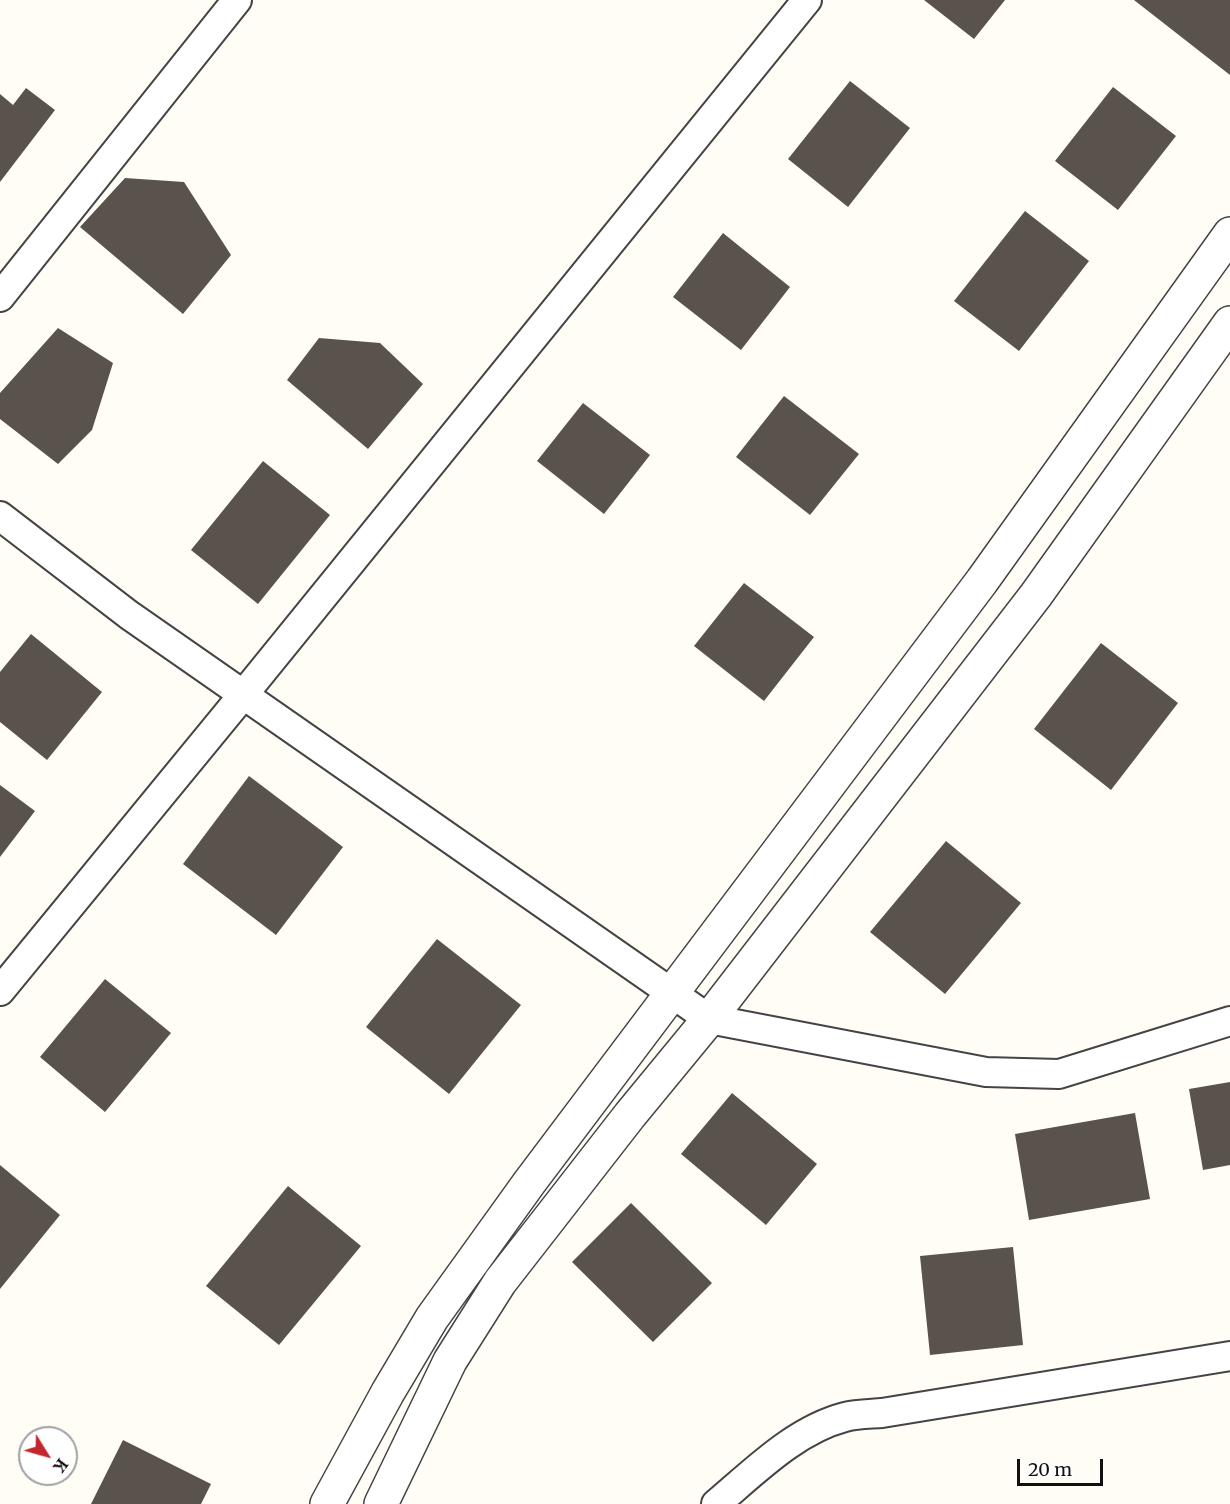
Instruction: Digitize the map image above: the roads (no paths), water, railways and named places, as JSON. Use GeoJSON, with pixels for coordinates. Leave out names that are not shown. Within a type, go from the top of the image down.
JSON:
{"type":"FeatureCollection","features":[{"type":"Feature","properties":{"kind":"street"},"geometry":{"type":"LineString","coordinates":[[0,297],[237,0]]}},
{"type":"Feature","properties":{"kind":"street"},"geometry":{"type":"LineString","coordinates":[[0,991],[807,0]]}},
{"type":"Feature","properties":{"kind":"street"},"geometry":{"type":"LineString","coordinates":[[327,1504],[388,1392],[432,1318],[529,1183],[982,581],[1230,234]]}},
{"type":"Feature","properties":{"kind":"street"},"geometry":{"type":"LineString","coordinates":[[381,1504],[450,1361],[500,1282],[630,1115],[709,1019],[1036,595],[1230,323]]}},
{"type":"Feature","properties":{"kind":"street"},"geometry":{"type":"LineString","coordinates":[[0,516],[129,615],[709,1019],[986,1072],[1059,1074],[1230,1020]]}},
{"type":"Feature","properties":{"kind":"street"},"geometry":{"type":"LineString","coordinates":[[716,1504],[777,1453],[814,1430],[846,1416],[882,1413],[1230,1356]]}}]}
